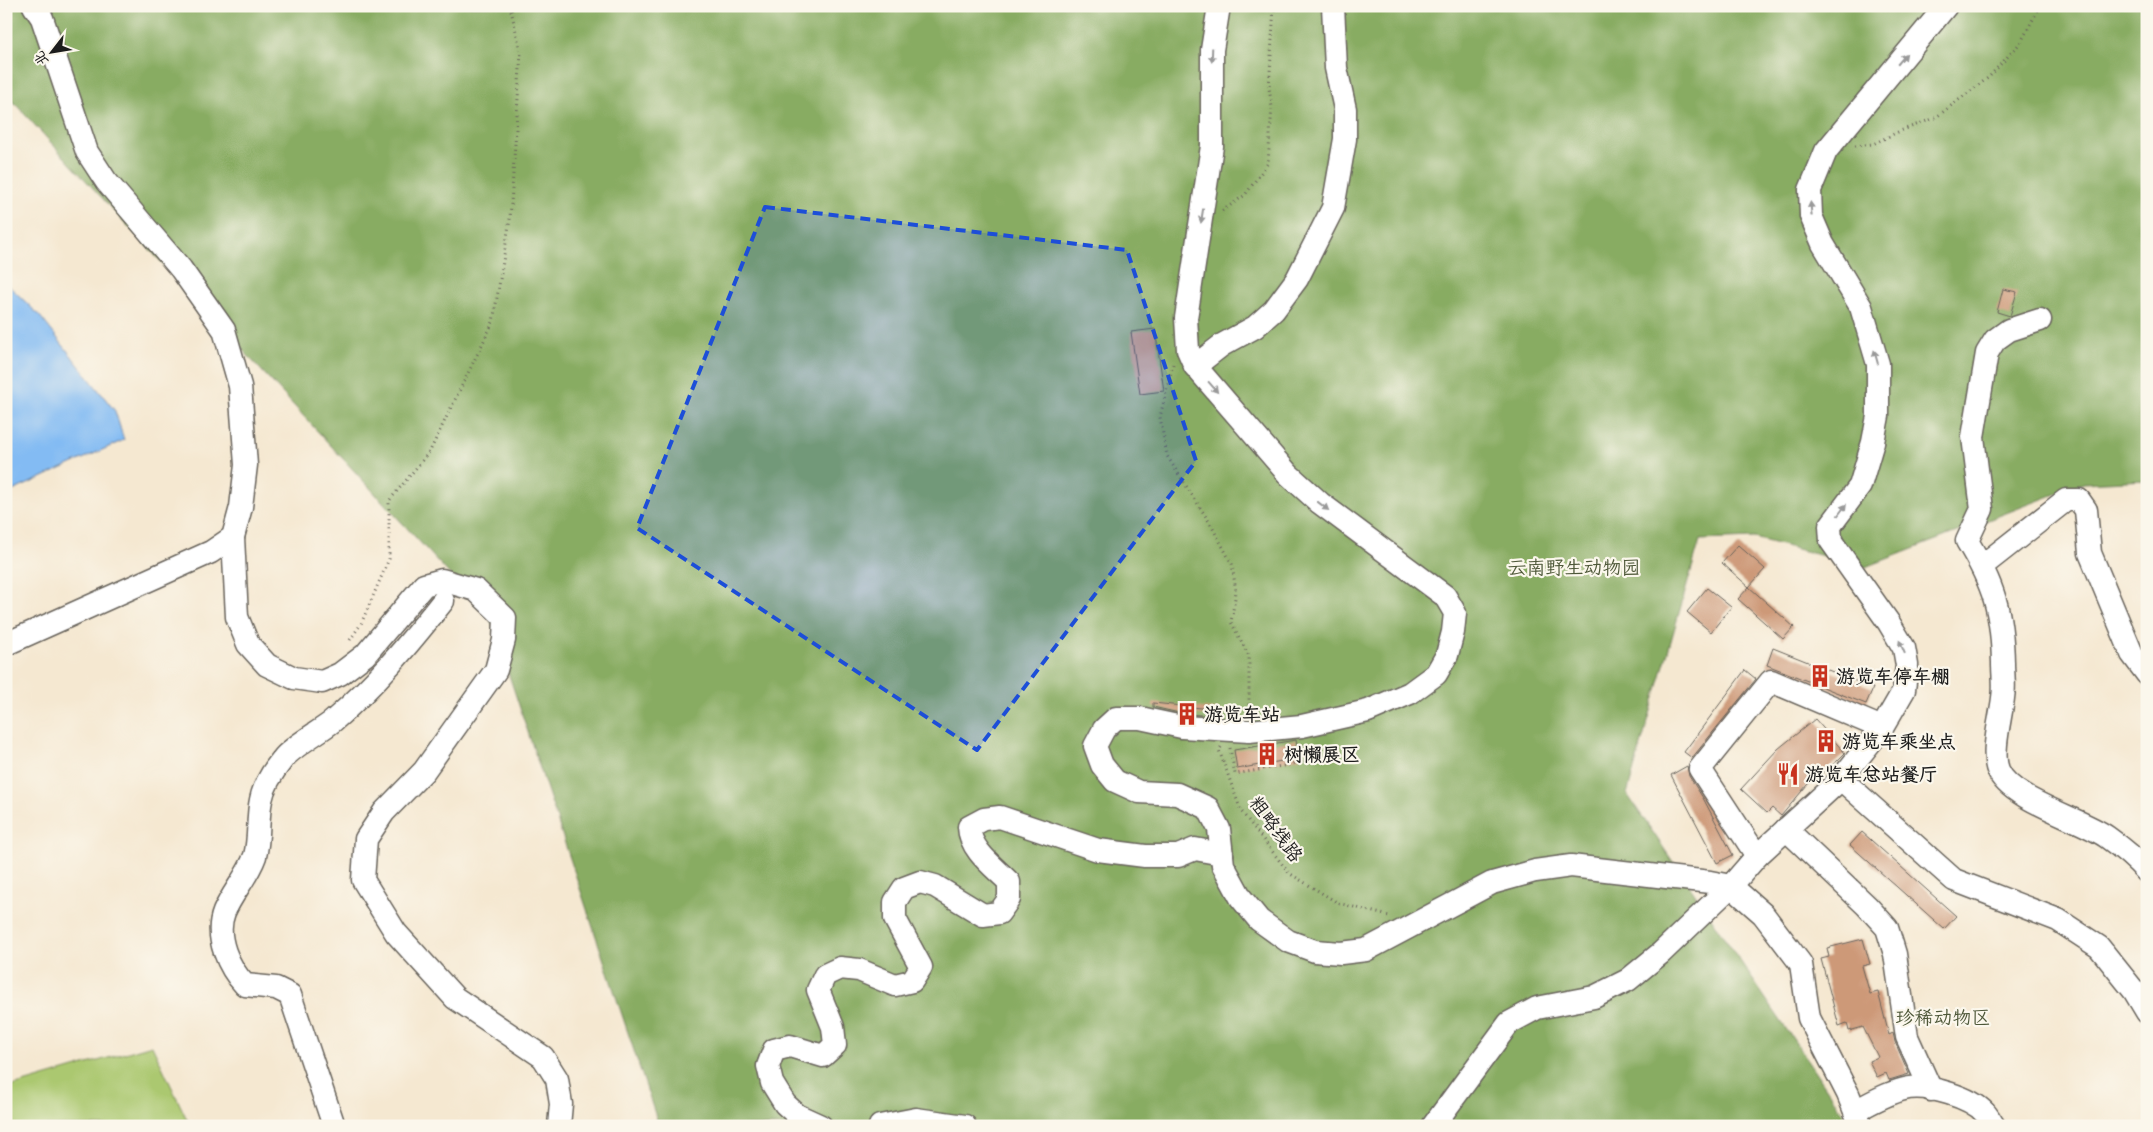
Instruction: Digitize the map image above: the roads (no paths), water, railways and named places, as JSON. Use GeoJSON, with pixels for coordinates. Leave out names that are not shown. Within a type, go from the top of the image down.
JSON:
{"type":"FeatureCollection","features":[{"type":"Feature","properties":{"kind":"street"},"geometry":{"type":"LineString","coordinates":[[34,6],[42,18],[87,152],[106,180],[181,269],[224,330],[240,386],[246,465],[241,507],[234,537],[237,617],[248,644],[267,665],[294,678],[322,682],[340,674],[365,655],[424,585],[442,580],[476,590],[505,618],[504,640],[496,670],[424,771],[384,812],[366,839],[363,880],[396,934],[455,998],[542,1058],[557,1079],[561,1104],[559,1126]]}},
{"type":"Feature","properties":{"kind":"street"},"geometry":{"type":"LineString","coordinates":[[1184,364],[1188,350],[1186,318],[1212,146],[1212,50],[1219,6]]}},
{"type":"Feature","properties":{"kind":"street"},"geometry":{"type":"LineString","coordinates":[[1184,364],[1255,327],[1274,310],[1297,278],[1333,208],[1345,139],[1345,109],[1336,68],[1333,6]]}},
{"type":"Feature","properties":{"kind":"street"},"geometry":{"type":"LineString","coordinates":[[1433,1126],[1509,1023],[1537,1008],[1594,997],[1628,980],[1661,953],[1732,886],[1757,856],[1841,779],[1882,728],[1904,690],[1908,665],[1904,648],[1889,623],[1831,540],[1830,526],[1860,486],[1873,442],[1878,416],[1878,364],[1861,307],[1823,244],[1811,216],[1810,190],[1826,151],[1946,6]]}},
{"type":"Feature","properties":{"kind":"street"},"geometry":{"type":"LineString","coordinates":[[2040,320],[2009,330],[1995,340],[1987,353],[1973,437],[1982,509],[1967,541],[1982,566],[1995,597],[2002,639],[2004,696],[1996,736],[1998,769],[2008,784],[2062,815],[2106,836],[2147,872]]}},
{"type":"Feature","properties":{"kind":"street"},"geometry":{"type":"LineString","coordinates":[[1184,364],[1288,474],[1320,503],[1445,596],[1455,613],[1453,632],[1447,655],[1436,674],[1410,693],[1368,711],[1302,726],[1240,731],[1182,727],[1140,718],[1116,718],[1104,729],[1095,746],[1102,765],[1115,781],[1139,792],[1177,794],[1208,808],[1219,829],[1223,865],[1241,898],[1259,920],[1288,941],[1315,951],[1341,953],[1366,950],[1492,883],[1535,871],[1570,866],[1732,886],[1763,914],[1801,964],[1809,1018],[1848,1094],[1858,1118],[1908,1088],[1941,1091],[1972,1103],[1985,1112],[1994,1126]]}},
{"type":"Feature","properties":{"kind":"street"},"geometry":{"type":"LineString","coordinates":[[1982,566],[2066,500],[2079,500],[2086,510],[2090,553],[2132,654],[2147,674]]}},
{"type":"Feature","properties":{"kind":"street"},"geometry":{"type":"LineString","coordinates":[[6,644],[211,552],[234,537]]}},
{"type":"Feature","properties":{"kind":"street"},"geometry":{"type":"LineString","coordinates":[[334,1126],[290,995],[276,988],[245,985],[234,973],[224,946],[221,930],[223,914],[254,858],[258,842],[261,800],[266,785],[283,758],[333,721],[370,687],[409,644],[443,601]]}},
{"type":"Feature","properties":{"kind":"street"},"geometry":{"type":"LineString","coordinates":[[1757,856],[1700,769],[1771,681],[1882,728]]}},
{"type":"Feature","properties":{"kind":"street"},"geometry":{"type":"LineString","coordinates":[[1841,779],[1954,880],[2058,920],[2099,947],[2136,992],[2147,1012]]}},
{"type":"Feature","properties":{"kind":"street"},"geometry":{"type":"LineString","coordinates":[[821,1126],[797,1115],[785,1104],[772,1083],[768,1066],[774,1050],[790,1046],[823,1056],[835,1045],[833,1028],[818,990],[825,975],[840,968],[859,970],[895,985],[912,981],[921,967],[895,919],[895,902],[904,888],[920,882],[935,886],[983,915],[999,913],[1010,899],[1009,882],[976,849],[970,838],[969,827],[984,819],[1000,817],[1098,850],[1145,856],[1178,856],[1195,849],[1222,854]]}},
{"type":"Feature","properties":{"kind":"street"},"geometry":{"type":"LineString","coordinates":[[1786,829],[1888,928],[1895,954],[1907,1037],[1930,1090]]}},
{"type":"Feature","properties":{"kind":"street"},"geometry":{"type":"LineString","coordinates":[[880,1126],[916,1119],[966,1126]]}},
{"type":"Feature","properties":{"kind":"water"},"geometry":{"type":"Polygon","coordinates":[[[6,283],[39,315],[115,411],[124,440],[6,494],[6,283]]]}},
{"type":"Feature","properties":{"kind":"place","name":"游览车停车棚"},"geometry":{"type":"Point","coordinates":[1820,676]}},
{"type":"Feature","properties":{"kind":"place","name":"游览车站"},"geometry":{"type":"Point","coordinates":[1187,714]}},
{"type":"Feature","properties":{"kind":"place","name":"游览车乘坐点"},"geometry":{"type":"Point","coordinates":[1826,741]}},
{"type":"Feature","properties":{"kind":"place","name":"树懒展区"},"geometry":{"type":"Point","coordinates":[1267,754]}},
{"type":"Feature","properties":{"kind":"place","name":"游览车总站餐厅"},"geometry":{"type":"Point","coordinates":[1788,774]}},
{"type":"Feature","properties":{"kind":"park label","name":"云南野生动物园"},"geometry":{"type":"Point","coordinates":[1574,567]}},
{"type":"Feature","properties":{"kind":"park label","name":"珍稀动物区"},"geometry":{"type":"Point","coordinates":[1943,1017]}}]}
